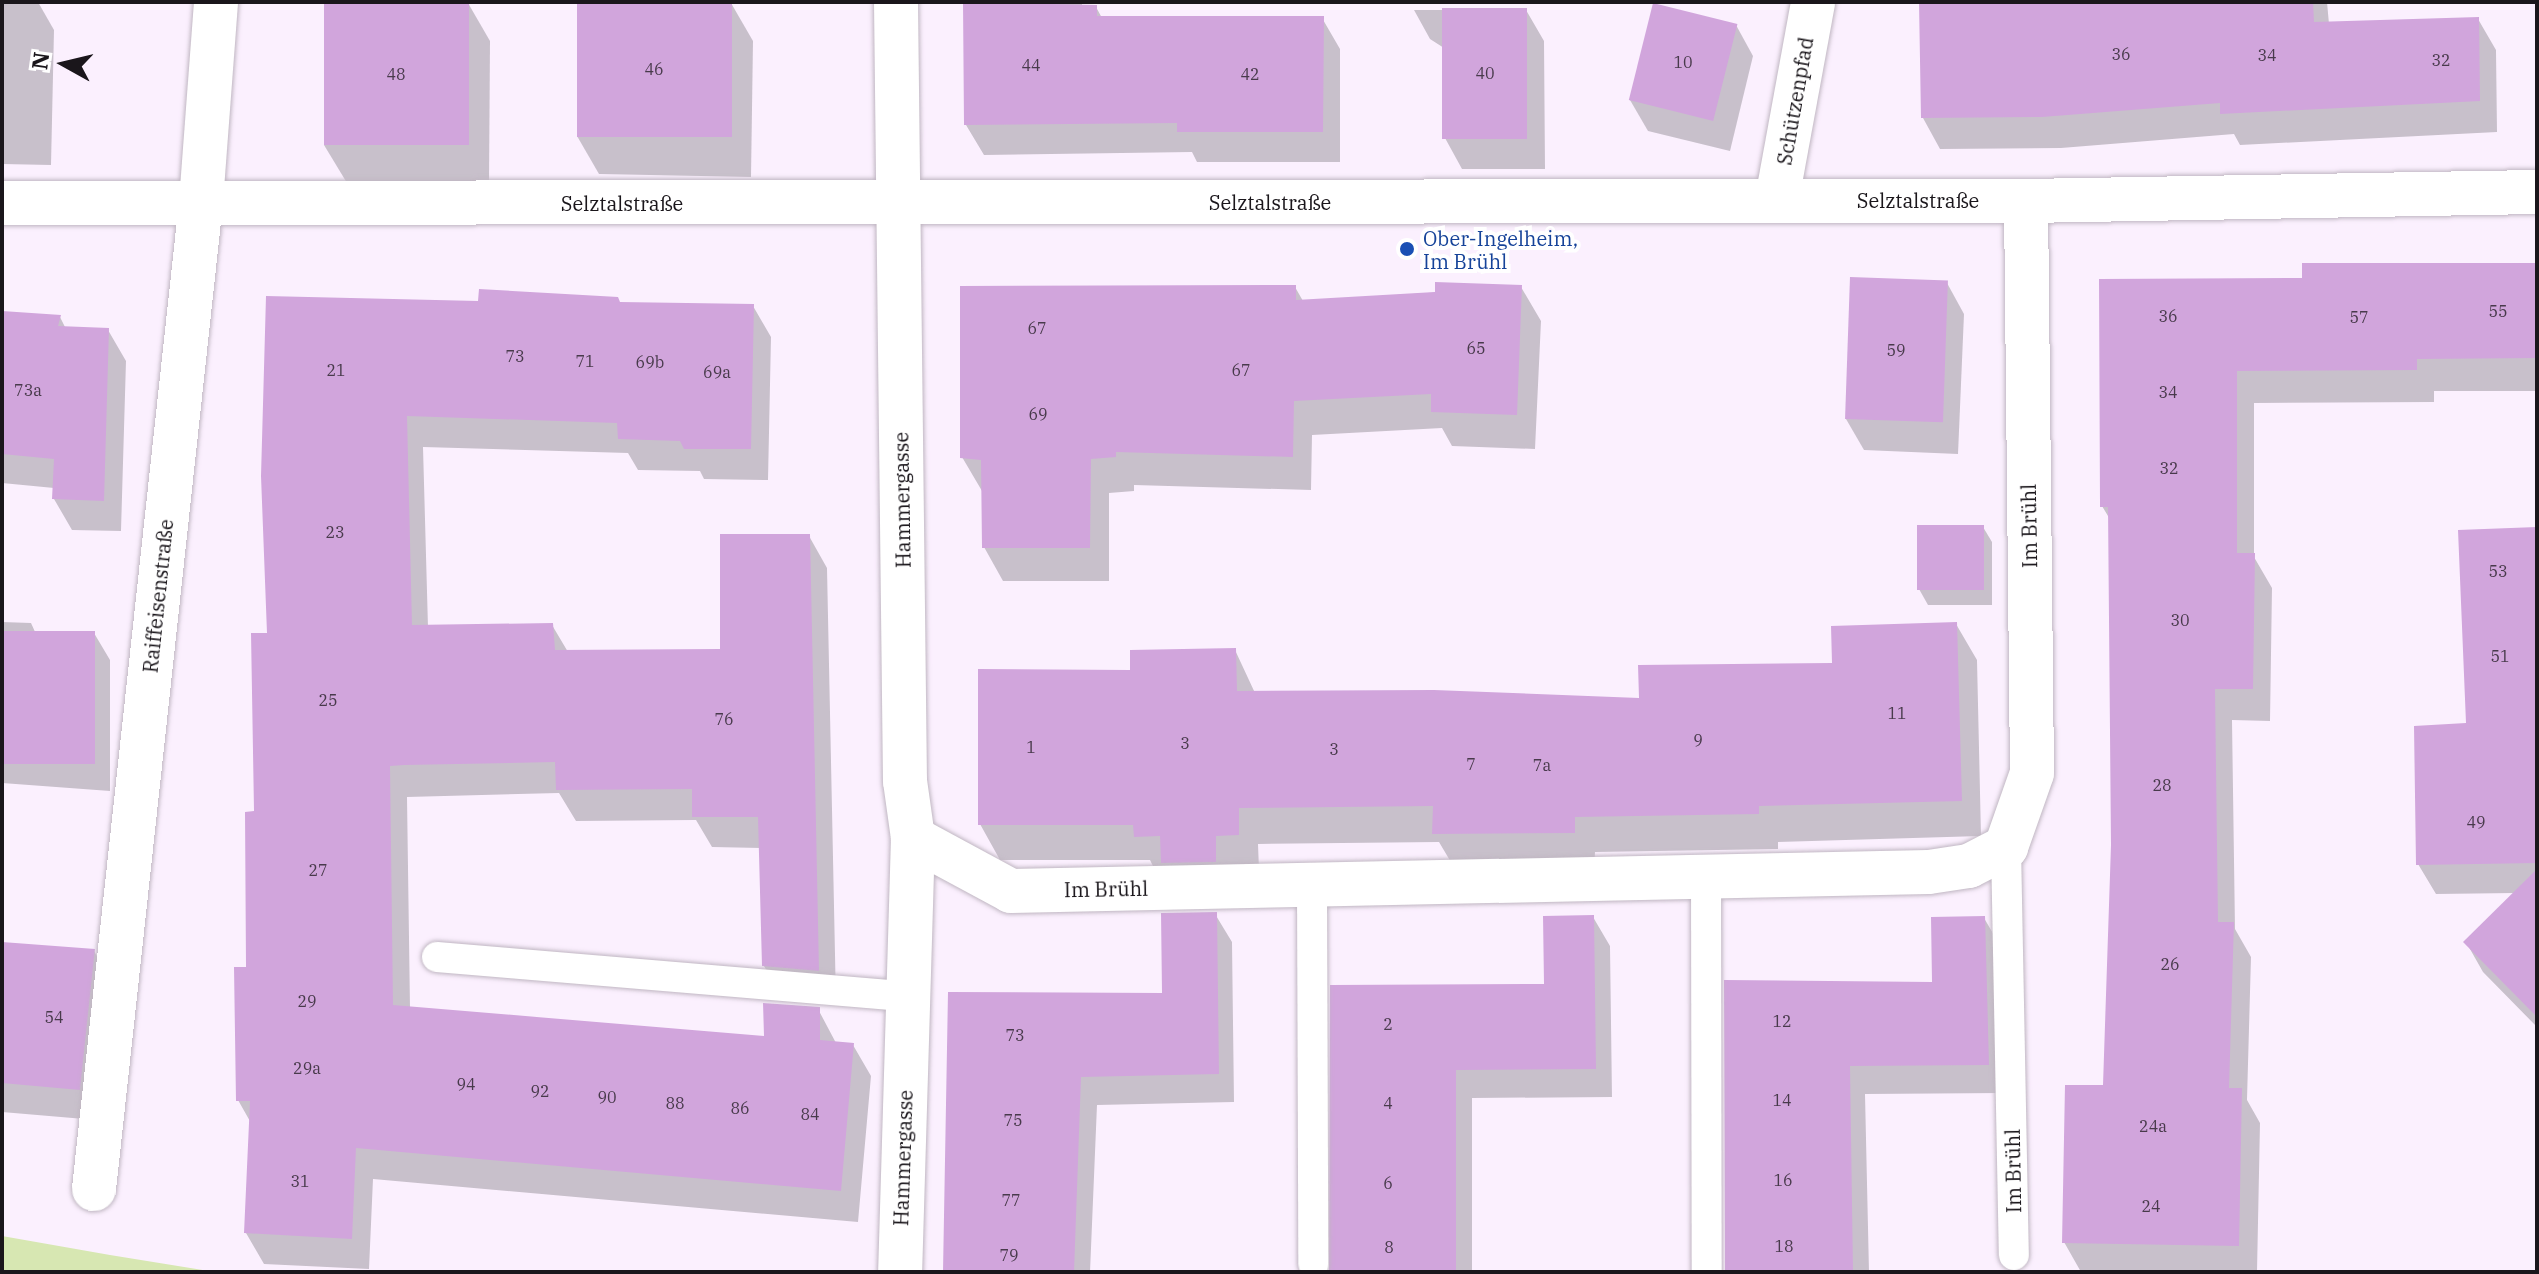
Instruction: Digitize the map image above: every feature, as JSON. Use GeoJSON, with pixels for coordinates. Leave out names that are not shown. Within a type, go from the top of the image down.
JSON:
{"type":"FeatureCollection","features":[{"type":"Feature","properties":{"kind":"street","name":"Raiffeisenstraße"},"geometry":{"type":"LineString","coordinates":[[94,1189],[201,202],[216,2]]}},
{"type":"Feature","properties":{"kind":"street","name":"Hammergasse"},"geometry":{"type":"LineString","coordinates":[[896,2],[905,781],[913,838],[900,1272]]}},
{"type":"Feature","properties":{"kind":"street","name":"Schützenpfad"},"geometry":{"type":"LineString","coordinates":[[1777,199],[1813,2]]}},
{"type":"Feature","properties":{"kind":"street","name":"Selztalstraße"},"geometry":{"type":"LineString","coordinates":[[2,203],[2026,201],[2537,192]]}},
{"type":"Feature","properties":{"kind":"street","name":"Im Brühl"},"geometry":{"type":"LineString","coordinates":[[913,838],[1011,891],[1929,872],[1969,866],[2006,847],[2032,773],[2026,201]]}},
{"type":"Feature","properties":{"kind":"lane","name":"Im Brühl"},"geometry":{"type":"LineString","coordinates":[[2006,847],[2014,1255]]}},
{"type":"Feature","properties":{"kind":"lane"},"geometry":{"type":"LineString","coordinates":[[1706,875],[1707,1272]]}},
{"type":"Feature","properties":{"kind":"lane"},"geometry":{"type":"LineString","coordinates":[[1312,886],[1313,1264]]}},
{"type":"Feature","properties":{"kind":"lane"},"geometry":{"type":"LineString","coordinates":[[437,957],[909,997]]}},
{"type":"Feature","properties":{"kind":"green space"},"geometry":{"type":"Polygon","coordinates":[[[2,1236],[110,1255],[215,1272],[2,1272],[2,1236]]]}},
{"type":"Feature","properties":{"kind":"building"},"geometry":{"type":"Polygon","coordinates":[[[324,2],[469,2],[469,145],[324,145],[324,2]]]}},
{"type":"Feature","properties":{"kind":"building"},"geometry":{"type":"Polygon","coordinates":[[[577,2],[732,2],[732,137],[577,137],[577,2]]]}},
{"type":"Feature","properties":{"kind":"building"},"geometry":{"type":"Polygon","coordinates":[[[963,2],[1097,5],[1097,16],[1324,16],[1323,132],[1177,132],[1177,123],[964,125],[963,2]]]}},
{"type":"Feature","properties":{"kind":"building"},"geometry":{"type":"Polygon","coordinates":[[[1919,2],[2313,2],[2314,22],[2479,17],[2480,101],[2220,114],[2220,103],[2042,117],[1921,118],[1919,2]]]}},
{"type":"Feature","properties":{"kind":"building"},"geometry":{"type":"Polygon","coordinates":[[[1653,3],[1737,24],[1713,121],[1629,100],[1653,3]]]}},
{"type":"Feature","properties":{"kind":"building"},"geometry":{"type":"Polygon","coordinates":[[[1442,8],[1527,8],[1527,139],[1442,139],[1442,8]]]}},
{"type":"Feature","properties":{"kind":"building"},"geometry":{"type":"Polygon","coordinates":[[[2302,263],[2537,263],[2537,358],[2417,359],[2417,370],[2237,371],[2237,553],[2255,553],[2253,689],[2215,689],[2218,922],[2234,922],[2229,1088],[2242,1088],[2239,1246],[2062,1243],[2065,1085],[2103,1085],[2111,845],[2108,507],[2100,507],[2099,279],[2302,278],[2302,263]]]}},
{"type":"Feature","properties":{"kind":"building"},"geometry":{"type":"Polygon","coordinates":[[[1850,277],[1948,280],[1943,422],[1845,419],[1850,277]]]}},
{"type":"Feature","properties":{"kind":"building"},"geometry":{"type":"Polygon","coordinates":[[[1435,282],[1522,285],[1517,415],[1431,412],[1431,394],[1294,401],[1293,457],[1116,452],[1116,457],[1091,459],[1090,548],[982,548],[981,460],[960,458],[960,286],[1296,285],[1296,300],[1435,292],[1435,282]]]}},
{"type":"Feature","properties":{"kind":"building"},"geometry":{"type":"Polygon","coordinates":[[[479,289],[618,297],[620,302],[754,304],[751,449],[684,449],[680,441],[618,439],[617,423],[407,416],[412,625],[553,623],[555,650],[720,649],[720,534],[810,534],[819,971],[762,966],[758,817],[692,817],[692,789],[556,790],[555,762],[390,766],[393,1005],[764,1036],[763,1003],[820,1007],[820,1040],[854,1043],[841,1191],[356,1148],[352,1239],[244,1233],[250,1101],[236,1101],[234,967],[246,967],[245,812],[254,811],[251,633],[267,633],[261,476],[266,296],[478,301],[479,289]]]}},
{"type":"Feature","properties":{"kind":"building"},"geometry":{"type":"Polygon","coordinates":[[[2,311],[61,315],[58,326],[109,328],[104,501],[52,499],[54,459],[2,454],[2,311]]]}},
{"type":"Feature","properties":{"kind":"building"},"geometry":{"type":"Polygon","coordinates":[[[1917,525],[1984,525],[1984,590],[1917,590],[1917,525]]]}},
{"type":"Feature","properties":{"kind":"building"},"geometry":{"type":"Polygon","coordinates":[[[2537,527],[2537,863],[2416,865],[2414,726],[2466,723],[2458,530],[2537,527]]]}},
{"type":"Feature","properties":{"kind":"building"},"geometry":{"type":"Polygon","coordinates":[[[1957,622],[1962,801],[1759,806],[1759,814],[1575,817],[1575,833],[1432,834],[1433,806],[1239,808],[1239,835],[1216,836],[1216,862],[1161,863],[1160,836],[1134,837],[1133,825],[978,825],[978,669],[1130,670],[1130,650],[1236,648],[1237,691],[1434,690],[1639,698],[1638,665],[1832,663],[1831,626],[1957,622]]]}},
{"type":"Feature","properties":{"kind":"building"},"geometry":{"type":"Polygon","coordinates":[[[2,631],[95,631],[95,764],[2,764],[2,631]]]}},
{"type":"Feature","properties":{"kind":"building"},"geometry":{"type":"Polygon","coordinates":[[[2537,869],[2537,1017],[2463,942],[2537,869]]]}},
{"type":"Feature","properties":{"kind":"building"},"geometry":{"type":"Polygon","coordinates":[[[1217,912],[1219,1074],[1081,1077],[1074,1272],[943,1272],[948,992],[1162,993],[1161,913],[1217,912]]]}},
{"type":"Feature","properties":{"kind":"building"},"geometry":{"type":"Polygon","coordinates":[[[1594,915],[1596,1069],[1456,1070],[1456,1272],[1329,1272],[1330,985],[1544,984],[1543,916],[1594,915]]]}},
{"type":"Feature","properties":{"kind":"building"},"geometry":{"type":"Polygon","coordinates":[[[1985,916],[1989,1065],[1850,1066],[1853,1272],[1725,1272],[1724,980],[1932,982],[1931,917],[1985,916]]]}},
{"type":"Feature","properties":{"kind":"building"},"geometry":{"type":"Polygon","coordinates":[[[2,942],[95,949],[80,1090],[2,1083],[2,942]]]}},
{"type":"Feature","properties":{"kind":"place","name":"Ober-Ingelheim, Im Brühl"},"geometry":{"type":"Point","coordinates":[1407,249]}}]}
